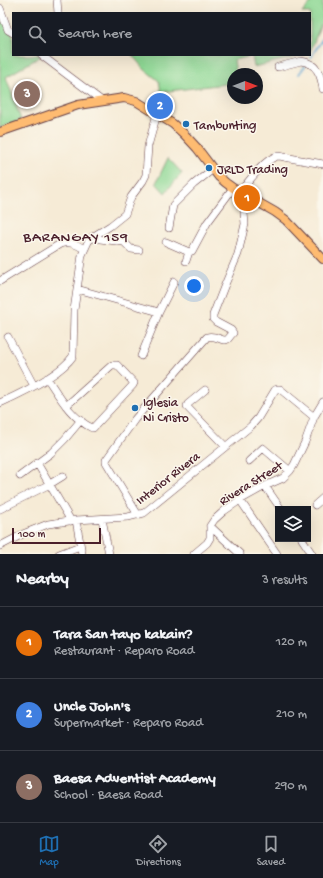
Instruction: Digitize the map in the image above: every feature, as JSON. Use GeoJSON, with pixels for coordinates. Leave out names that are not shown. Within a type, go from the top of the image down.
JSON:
{"type":"FeatureCollection","features":[{"type":"Feature","properties":{"kind":"main road"},"geometry":{"type":"LineString","coordinates":[[0,132],[78,105],[124,98],[136,101],[172,124],[184,134],[197,148],[219,177],[251,199],[275,212],[286,220],[323,259]]}},
{"type":"Feature","properties":{"kind":"street"},"geometry":{"type":"LineString","coordinates":[[57,0],[58,12]]}},
{"type":"Feature","properties":{"kind":"street"},"geometry":{"type":"LineString","coordinates":[[0,8],[8,30],[12,32]]}},
{"type":"Feature","properties":{"kind":"street"},"geometry":{"type":"LineString","coordinates":[[43,56],[102,101]]}},
{"type":"Feature","properties":{"kind":"street"},"geometry":{"type":"LineString","coordinates":[[278,67],[301,61],[309,63],[318,71],[323,89]]}},
{"type":"Feature","properties":{"kind":"street"},"geometry":{"type":"LineString","coordinates":[[0,404],[47,378],[70,361],[73,356],[74,310],[82,255],[88,242],[92,238],[125,214],[131,197],[143,181],[146,175],[148,146],[157,114]]}},
{"type":"Feature","properties":{"kind":"street"},"geometry":{"type":"LineString","coordinates":[[186,261],[207,223],[237,190],[265,163],[277,156],[284,156],[323,164]]}},
{"type":"Feature","properties":{"kind":"street"},"geometry":{"type":"LineString","coordinates":[[169,228],[173,205],[194,184],[213,169]]}},
{"type":"Feature","properties":{"kind":"street"},"geometry":{"type":"LineString","coordinates":[[138,515],[106,460],[136,418],[207,337],[214,336],[226,340],[233,333],[231,330],[216,322],[213,319],[213,315],[238,254],[245,224],[244,213],[251,199]]}},
{"type":"Feature","properties":{"kind":"street"},"geometry":{"type":"LineString","coordinates":[[92,238],[124,242],[131,249],[139,250]]}},
{"type":"Feature","properties":{"kind":"street"},"geometry":{"type":"LineString","coordinates":[[0,281],[60,244],[70,242],[84,250]]}},
{"type":"Feature","properties":{"kind":"street"},"geometry":{"type":"LineString","coordinates":[[166,242],[190,252]]}},
{"type":"Feature","properties":{"kind":"street"},"geometry":{"type":"LineString","coordinates":[[141,356],[159,312],[174,282]]}},
{"type":"Feature","properties":{"kind":"street"},"geometry":{"type":"LineString","coordinates":[[77,289],[159,312]]}},
{"type":"Feature","properties":{"kind":"street"},"geometry":{"type":"LineString","coordinates":[[8,337],[34,386]]}},
{"type":"Feature","properties":{"kind":"street"},"geometry":{"type":"LineString","coordinates":[[47,378],[66,406],[92,428],[134,383],[116,365],[112,365],[66,406]]}},
{"type":"Feature","properties":{"kind":"street","name":"Interior Rivera"},"geometry":{"type":"LineString","coordinates":[[0,546],[23,534],[48,524],[128,517],[144,513],[251,426],[277,389],[280,389],[314,417]]}},
{"type":"Feature","properties":{"kind":"street"},"geometry":{"type":"LineString","coordinates":[[205,390],[187,406],[225,446]]}},
{"type":"Feature","properties":{"kind":"street","name":"Rivera Street"},"geometry":{"type":"LineString","coordinates":[[194,554],[207,543],[210,538],[210,526],[224,511],[240,500],[282,478],[290,471],[305,442],[314,417],[323,402]]}},
{"type":"Feature","properties":{"kind":"street"},"geometry":{"type":"LineString","coordinates":[[20,476],[51,453],[81,420]]}},
{"type":"Feature","properties":{"kind":"street"},"geometry":{"type":"LineString","coordinates":[[249,461],[263,448],[290,471]]}},
{"type":"Feature","properties":{"kind":"street"},"geometry":{"type":"LineString","coordinates":[[37,463],[74,521],[82,554]]}},
{"type":"Feature","properties":{"kind":"street"},"geometry":{"type":"LineString","coordinates":[[0,509],[63,476]]}},
{"type":"Feature","properties":{"kind":"street"},"geometry":{"type":"LineString","coordinates":[[265,486],[279,506]]}},
{"type":"Feature","properties":{"kind":"street"},"geometry":{"type":"LineString","coordinates":[[240,500],[277,554]]}},
{"type":"Feature","properties":{"kind":"street"},"geometry":{"type":"LineString","coordinates":[[102,519],[109,554]]}},
{"type":"Feature","properties":{"kind":"street"},"geometry":{"type":"LineString","coordinates":[[210,526],[240,554]]}},
{"type":"Feature","properties":{"kind":"street"},"geometry":{"type":"LineString","coordinates":[[304,542],[312,554]]}},
{"type":"Feature","properties":{"kind":"street"},"geometry":{"type":"LineString","coordinates":[[59,554],[80,546]]}},
{"type":"Feature","properties":{"kind":"green space"},"geometry":{"type":"Polygon","coordinates":[[[313,0],[323,0],[323,21],[311,49],[311,12],[303,12],[313,0]]]}},
{"type":"Feature","properties":{"kind":"green space"},"geometry":{"type":"Polygon","coordinates":[[[0,16],[12,34],[12,56],[41,56],[6,77],[21,120],[0,128],[0,16]]]}},
{"type":"Feature","properties":{"kind":"green space"},"geometry":{"type":"Polygon","coordinates":[[[133,56],[252,56],[234,60],[235,68],[227,68],[227,84],[161,92],[159,81],[144,69],[133,56]]]}},
{"type":"Feature","properties":{"kind":"green space"},"geometry":{"type":"Polygon","coordinates":[[[252,56],[298,56],[254,67],[252,56]]]}},
{"type":"Feature","properties":{"kind":"green space"},"geometry":{"type":"Polygon","coordinates":[[[168,158],[182,173],[165,193],[156,183],[168,158]]]}},
{"type":"Feature","properties":{"kind":"waterway"},"geometry":{"type":"LineString","coordinates":[[311,57],[323,38]]}},
{"type":"Feature","properties":{"kind":"waterway"},"geometry":{"type":"LineString","coordinates":[[299,74],[305,66]]}},
{"type":"Feature","properties":{"kind":"place","name":"Baesa Adventist Academy"},"geometry":{"type":"Point","coordinates":[27,94]}},
{"type":"Feature","properties":{"kind":"place","name":"Uncle John's"},"geometry":{"type":"Point","coordinates":[160,106]}},
{"type":"Feature","properties":{"kind":"place","name":"Tambunting"},"geometry":{"type":"Point","coordinates":[186,124]}},
{"type":"Feature","properties":{"kind":"place","name":"JRLD Trading"},"geometry":{"type":"Point","coordinates":[209,168]}},
{"type":"Feature","properties":{"kind":"place","name":"Tara San tayo kakain?"},"geometry":{"type":"Point","coordinates":[247,198]}},
{"type":"Feature","properties":{"kind":"place","name":"Iglesia Ni Cristo"},"geometry":{"type":"Point","coordinates":[135,408]}},
{"type":"Feature","properties":{"kind":"district","name":"BARANGAY 159"},"geometry":{"type":"Point","coordinates":[76,236]}}]}
